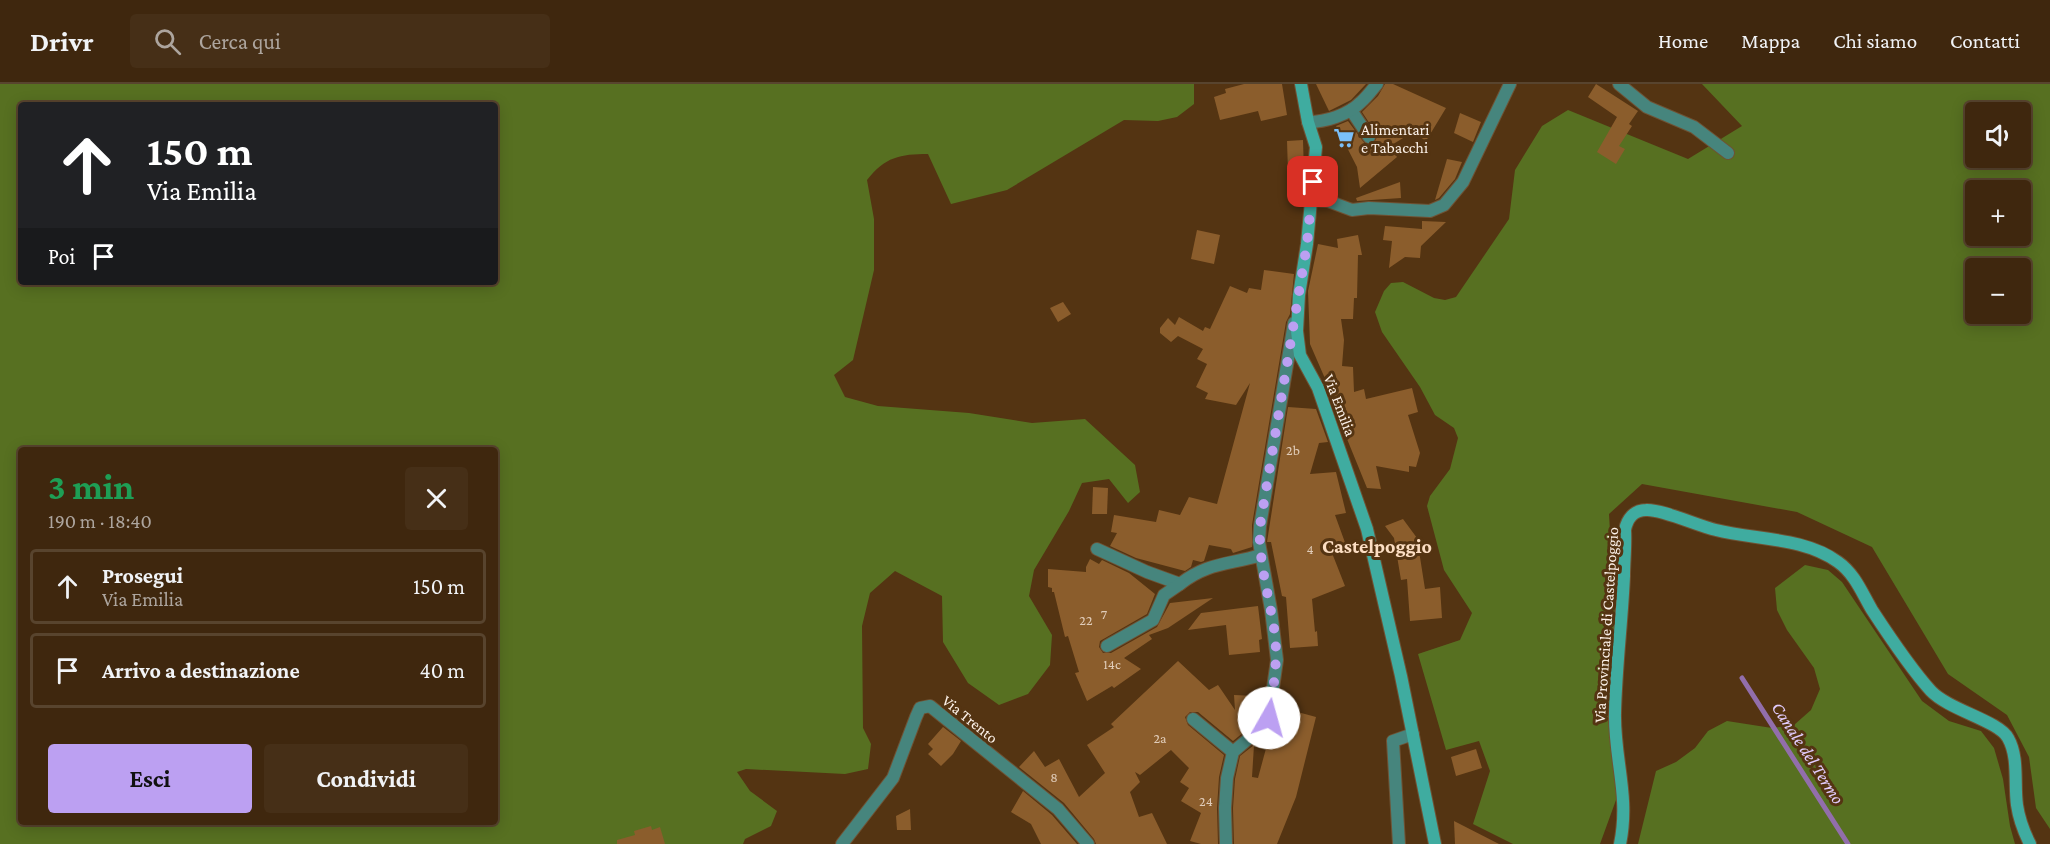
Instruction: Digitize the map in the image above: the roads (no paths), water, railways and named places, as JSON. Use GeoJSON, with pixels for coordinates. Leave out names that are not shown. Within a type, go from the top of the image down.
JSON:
{"type":"FeatureCollection","features":[{"type":"Feature","properties":{"kind":"main road","name":"Via Emilia"},"geometry":{"type":"LineString","coordinates":[[1301,84],[1308,122],[1316,147],[1307,244],[1299,295],[1297,331],[1300,355],[1318,388],[1367,529],[1413,734]]}},
{"type":"Feature","properties":{"kind":"main road","name":"Via Provinciale di Castelpoggio"},"geometry":{"type":"LineString","coordinates":[[1620,844],[1624,825],[1624,791],[1616,745],[1615,714],[1625,530],[1626,524],[1635,513],[1647,510],[1716,531],[1807,547],[1827,554],[1840,563],[1858,585],[1890,635],[1931,691],[1947,704],[1997,727],[2007,736],[2013,752],[2017,805],[2021,824],[2030,844]]}},
{"type":"Feature","properties":{"kind":"main road"},"geometry":{"type":"LineString","coordinates":[[1413,734],[1435,844]]}},
{"type":"Feature","properties":{"kind":"street"},"geometry":{"type":"LineString","coordinates":[[1311,200],[1328,201],[1352,210],[1369,208],[1430,211],[1443,205],[1463,182],[1510,84]]}},
{"type":"Feature","properties":{"kind":"street"},"geometry":{"type":"LineString","coordinates":[[1619,84],[1647,107],[1694,128],[1728,153]]}},
{"type":"Feature","properties":{"kind":"street"},"geometry":{"type":"LineString","coordinates":[[1308,122],[1319,122],[1351,110],[1362,102],[1373,86]]}},
{"type":"Feature","properties":{"kind":"street"},"geometry":{"type":"LineString","coordinates":[[1351,110],[1369,137]]}},
{"type":"Feature","properties":{"kind":"street"},"geometry":{"type":"LineString","coordinates":[[1226,844],[1227,778],[1233,752],[1268,722],[1277,660],[1271,609],[1260,555],[1260,526],[1299,295]]}},
{"type":"Feature","properties":{"kind":"street"},"geometry":{"type":"LineString","coordinates":[[1097,549],[1180,584]]}},
{"type":"Feature","properties":{"kind":"street"},"geometry":{"type":"LineString","coordinates":[[1107,646],[1153,620],[1164,595],[1194,574],[1211,566],[1260,555]]}},
{"type":"Feature","properties":{"kind":"street","name":"Via Trento"},"geometry":{"type":"LineString","coordinates":[[842,844],[893,778],[920,708],[930,706],[1058,809],[1088,844]]}},
{"type":"Feature","properties":{"kind":"street"},"geometry":{"type":"LineString","coordinates":[[1193,719],[1233,752]]}},
{"type":"Feature","properties":{"kind":"street"},"geometry":{"type":"LineString","coordinates":[[1399,844],[1393,741],[1413,734]]}},
{"type":"Feature","properties":{"kind":"waterway","name":"Canale del Termo"},"geometry":{"type":"LineString","coordinates":[[1742,678],[1848,844]]}},
{"type":"Feature","properties":{"kind":"place","name":"Alimentari e Tabacchi"},"geometry":{"type":"Point","coordinates":[1344,138]}},
{"type":"Feature","properties":{"kind":"district","name":"Castelpoggio"},"geometry":{"type":"Point","coordinates":[1377,546]}}]}
